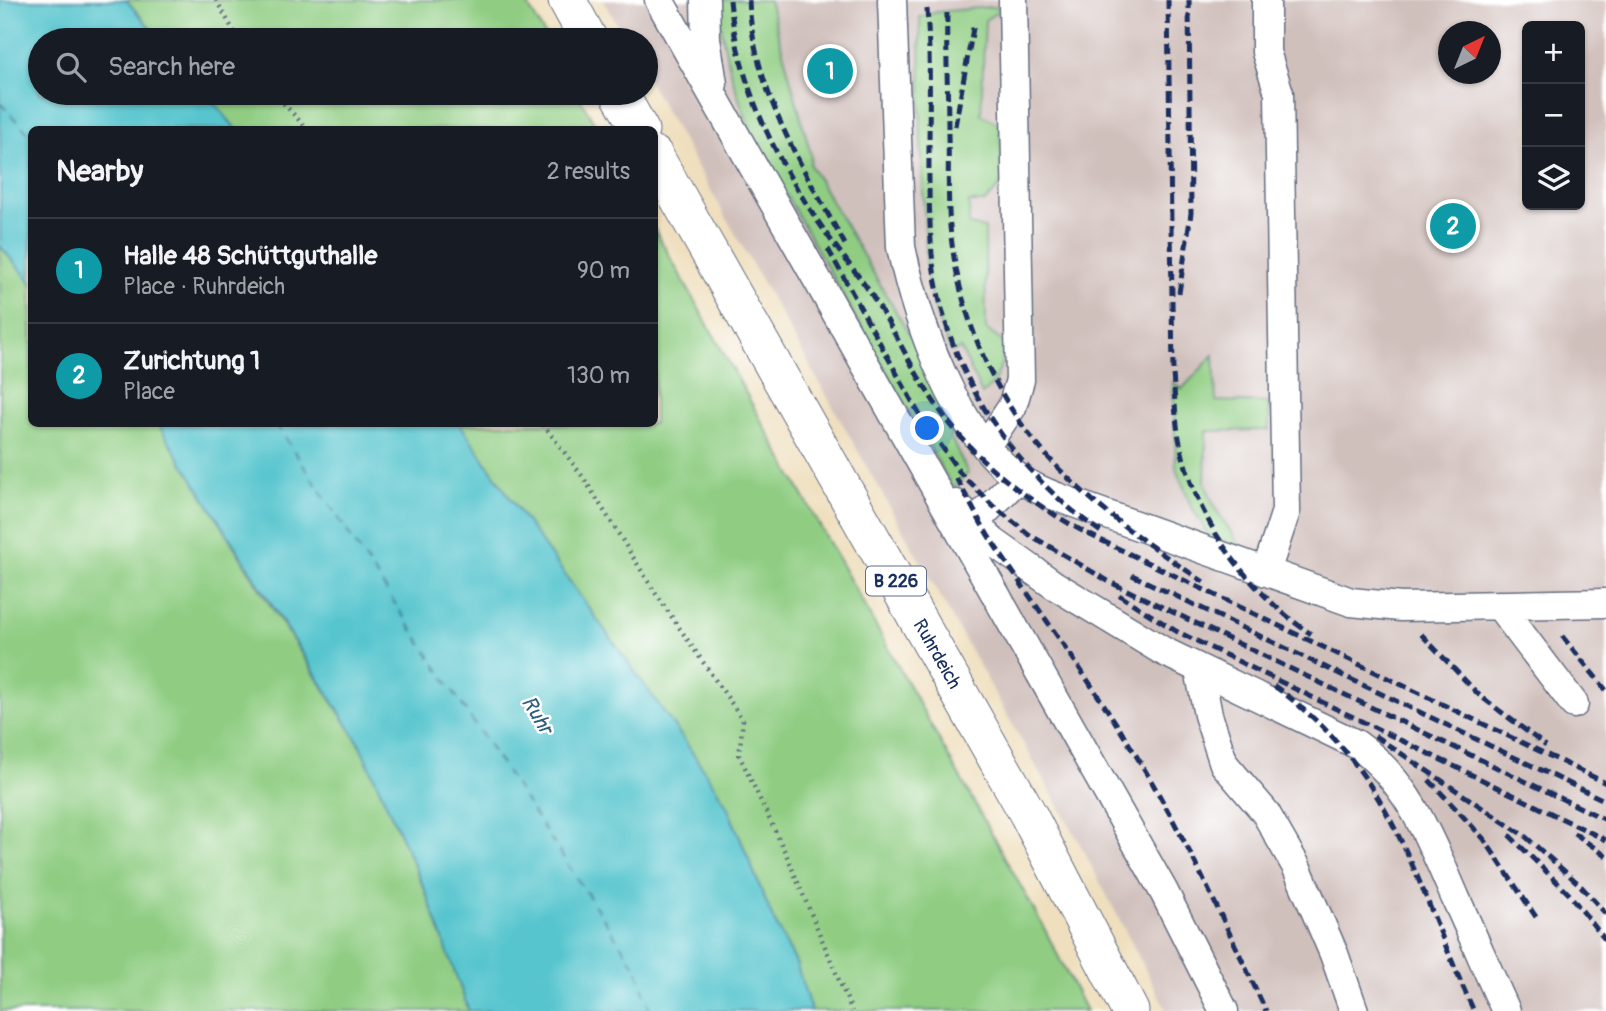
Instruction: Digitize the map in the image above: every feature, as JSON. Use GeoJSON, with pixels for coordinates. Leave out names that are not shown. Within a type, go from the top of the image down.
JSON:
{"type":"FeatureCollection","features":[{"type":"Feature","properties":{"kind":"main road"},"geometry":{"type":"LineString","coordinates":[[566,0],[582,28]]}},
{"type":"Feature","properties":{"kind":"main road"},"geometry":{"type":"LineString","coordinates":[[626,105],[638,126]]}},
{"type":"Feature","properties":{"kind":"main road","name":"Ruhrdeich"},"geometry":{"type":"LineString","coordinates":[[658,162],[1028,814],[1130,1011]]}},
{"type":"Feature","properties":{"kind":"lane"},"geometry":{"type":"LineString","coordinates":[[659,0],[1157,881],[1224,1011]]}},
{"type":"Feature","properties":{"kind":"lane"},"geometry":{"type":"LineString","coordinates":[[705,0],[706,39],[718,103]]}},
{"type":"Feature","properties":{"kind":"lane"},"geometry":{"type":"LineString","coordinates":[[892,0],[886,133],[901,247],[908,279],[934,356],[963,411],[986,446],[1018,478],[1057,497],[1351,602],[1401,607],[1606,603]]}},
{"type":"Feature","properties":{"kind":"lane"},"geometry":{"type":"LineString","coordinates":[[986,446],[1012,407],[1020,380],[1013,0]]}},
{"type":"Feature","properties":{"kind":"lane"},"geometry":{"type":"LineString","coordinates":[[1266,0],[1266,52],[1279,93],[1286,511],[1266,572]]}},
{"type":"Feature","properties":{"kind":"lane"},"geometry":{"type":"LineString","coordinates":[[923,468],[992,541],[1054,585],[1163,651],[1356,744],[1371,755],[1401,788],[1425,829],[1506,1011]]}},
{"type":"Feature","properties":{"kind":"lane"},"geometry":{"type":"LineString","coordinates":[[974,523],[1018,478]]}},
{"type":"Feature","properties":{"kind":"lane"},"geometry":{"type":"LineString","coordinates":[[1499,605],[1574,704]]}},
{"type":"Feature","properties":{"kind":"lane"},"geometry":{"type":"LineString","coordinates":[[1199,668],[1208,715],[1224,764],[1265,812],[1296,866],[1334,954],[1354,1011]]}},
{"type":"Feature","properties":{"kind":"path"},"geometry":{"type":"LineString","coordinates":[[216,0],[232,28]]}},
{"type":"Feature","properties":{"kind":"path"},"geometry":{"type":"LineString","coordinates":[[285,105],[304,126]]}},
{"type":"Feature","properties":{"kind":"path"},"geometry":{"type":"LineString","coordinates":[[546,427],[583,477],[656,594],[743,720],[739,755],[786,854],[852,1011]]}},
{"type":"Feature","properties":{"kind":"shaded area"},"geometry":{"type":"Polygon","coordinates":[[[603,0],[1606,0],[1606,1011],[1167,1011],[1079,842],[658,97],[658,28],[619,28],[603,0]]]}},
{"type":"Feature","properties":{"kind":"green space"},"geometry":{"type":"Polygon","coordinates":[[[126,0],[525,0],[541,28],[150,28],[126,0]]]}},
{"type":"Feature","properties":{"kind":"green space"},"geometry":{"type":"Polygon","coordinates":[[[719,0],[769,0],[811,155],[810,165],[960,421],[958,428],[950,436],[968,473],[953,488],[752,135],[726,52],[719,0]]]}},
{"type":"Feature","properties":{"kind":"green space"},"geometry":{"type":"Polygon","coordinates":[[[998,7],[999,11],[985,20],[981,114],[1000,125],[1002,184],[985,202],[969,202],[969,225],[985,228],[986,329],[1004,343],[999,372],[982,394],[961,349],[951,352],[937,318],[927,278],[921,142],[920,17],[937,12],[998,7]]]}},
{"type":"Feature","properties":{"kind":"green space"},"geometry":{"type":"Polygon","coordinates":[[[216,105],[584,105],[596,126],[234,126],[216,105]]]}},
{"type":"Feature","properties":{"kind":"green space"},"geometry":{"type":"Polygon","coordinates":[[[658,235],[1043,926],[1086,1011],[811,1011],[796,963],[773,919],[726,804],[684,740],[521,514],[462,427],[658,427],[658,235]]]}},
{"type":"Feature","properties":{"kind":"green space"},"geometry":{"type":"Polygon","coordinates":[[[0,246],[28,279],[28,427],[161,427],[165,431],[261,591],[359,743],[425,890],[469,1011],[0,1011],[0,246]]]}},
{"type":"Feature","properties":{"kind":"green space"},"geometry":{"type":"Polygon","coordinates":[[[1214,355],[1216,401],[1269,403],[1269,430],[1206,431],[1205,483],[1215,508],[1241,547],[1210,537],[1191,506],[1176,467],[1173,382],[1182,389],[1214,355]]]}},
{"type":"Feature","properties":{"kind":"water"},"geometry":{"type":"Polygon","coordinates":[[[0,0],[126,0],[150,28],[28,28],[28,105],[216,105],[234,126],[28,126],[28,279],[0,246],[0,0]]]}},
{"type":"Feature","properties":{"kind":"water","name":"Ruhr"},"geometry":{"type":"Polygon","coordinates":[[[160,427],[462,427],[521,514],[684,740],[726,804],[773,919],[796,963],[811,1011],[469,1011],[425,890],[359,743],[160,427]]]}},
{"type":"Feature","properties":{"kind":"ferry route"},"geometry":{"type":"LineString","coordinates":[[0,103],[28,133]]}},
{"type":"Feature","properties":{"kind":"ferry route"},"geometry":{"type":"LineString","coordinates":[[278,427],[637,969],[650,1011]]}},
{"type":"Feature","properties":{"kind":"railway"},"geometry":{"type":"LineString","coordinates":[[730,0],[734,32],[751,93],[791,179],[873,297],[944,416],[998,474],[1040,506],[1086,533],[1606,783]]}},
{"type":"Feature","properties":{"kind":"railway"},"geometry":{"type":"LineString","coordinates":[[749,0],[753,34],[770,98],[798,159],[847,248]]}},
{"type":"Feature","properties":{"kind":"railway"},"geometry":{"type":"LineString","coordinates":[[1168,0],[1173,374],[1180,443],[1198,499],[1227,551],[1266,597],[1311,634]]}},
{"type":"Feature","properties":{"kind":"railway"},"geometry":{"type":"LineString","coordinates":[[1179,293],[1191,213],[1189,0]]}},
{"type":"Feature","properties":{"kind":"railway"},"geometry":{"type":"LineString","coordinates":[[927,9],[932,254],[939,296],[950,336],[966,375],[1010,446],[1037,478],[1068,507],[1101,532]]}},
{"type":"Feature","properties":{"kind":"railway"},"geometry":{"type":"LineString","coordinates":[[947,13],[951,236],[962,296],[982,354],[1010,408],[1064,474],[1121,524],[1204,582]]}},
{"type":"Feature","properties":{"kind":"railway"},"geometry":{"type":"LineString","coordinates":[[955,126],[974,23]]}},
{"type":"Feature","properties":{"kind":"railway"},"geometry":{"type":"LineString","coordinates":[[828,249],[918,412],[960,473],[993,506],[1030,535],[1108,581],[1606,820]]}},
{"type":"Feature","properties":{"kind":"railway"},"geometry":{"type":"LineString","coordinates":[[956,478],[993,543],[1140,762],[1197,867],[1266,1011]]}},
{"type":"Feature","properties":{"kind":"railway"},"geometry":{"type":"LineString","coordinates":[[1132,575],[1606,801]]}},
{"type":"Feature","properties":{"kind":"railway"},"geometry":{"type":"LineString","coordinates":[[1119,595],[1176,631],[1606,840]]}},
{"type":"Feature","properties":{"kind":"railway"},"geometry":{"type":"LineString","coordinates":[[1421,634],[1479,695],[1546,746]]}},
{"type":"Feature","properties":{"kind":"railway"},"geometry":{"type":"LineString","coordinates":[[1562,636],[1606,690]]}},
{"type":"Feature","properties":{"kind":"railway"},"geometry":{"type":"LineString","coordinates":[[1274,686],[1311,716],[1342,747],[1367,781],[1408,854],[1474,1011]]}},
{"type":"Feature","properties":{"kind":"railway"},"geometry":{"type":"LineString","coordinates":[[1375,736],[1526,837],[1580,885],[1606,914]]}},
{"type":"Feature","properties":{"kind":"railway"},"geometry":{"type":"LineString","coordinates":[[1429,780],[1484,839],[1536,917]]}},
{"type":"Feature","properties":{"kind":"railway"},"geometry":{"type":"LineString","coordinates":[[1574,833],[1606,856]]}},
{"type":"Feature","properties":{"kind":"railway"},"geometry":{"type":"LineString","coordinates":[[1509,835],[1569,894],[1606,941]]}},
{"type":"Feature","properties":{"kind":"place","name":"Halle 48 Schüttguthalle"},"geometry":{"type":"Point","coordinates":[830,71]}},
{"type":"Feature","properties":{"kind":"place","name":"Zurichtung 1"},"geometry":{"type":"Point","coordinates":[1453,226]}}]}
